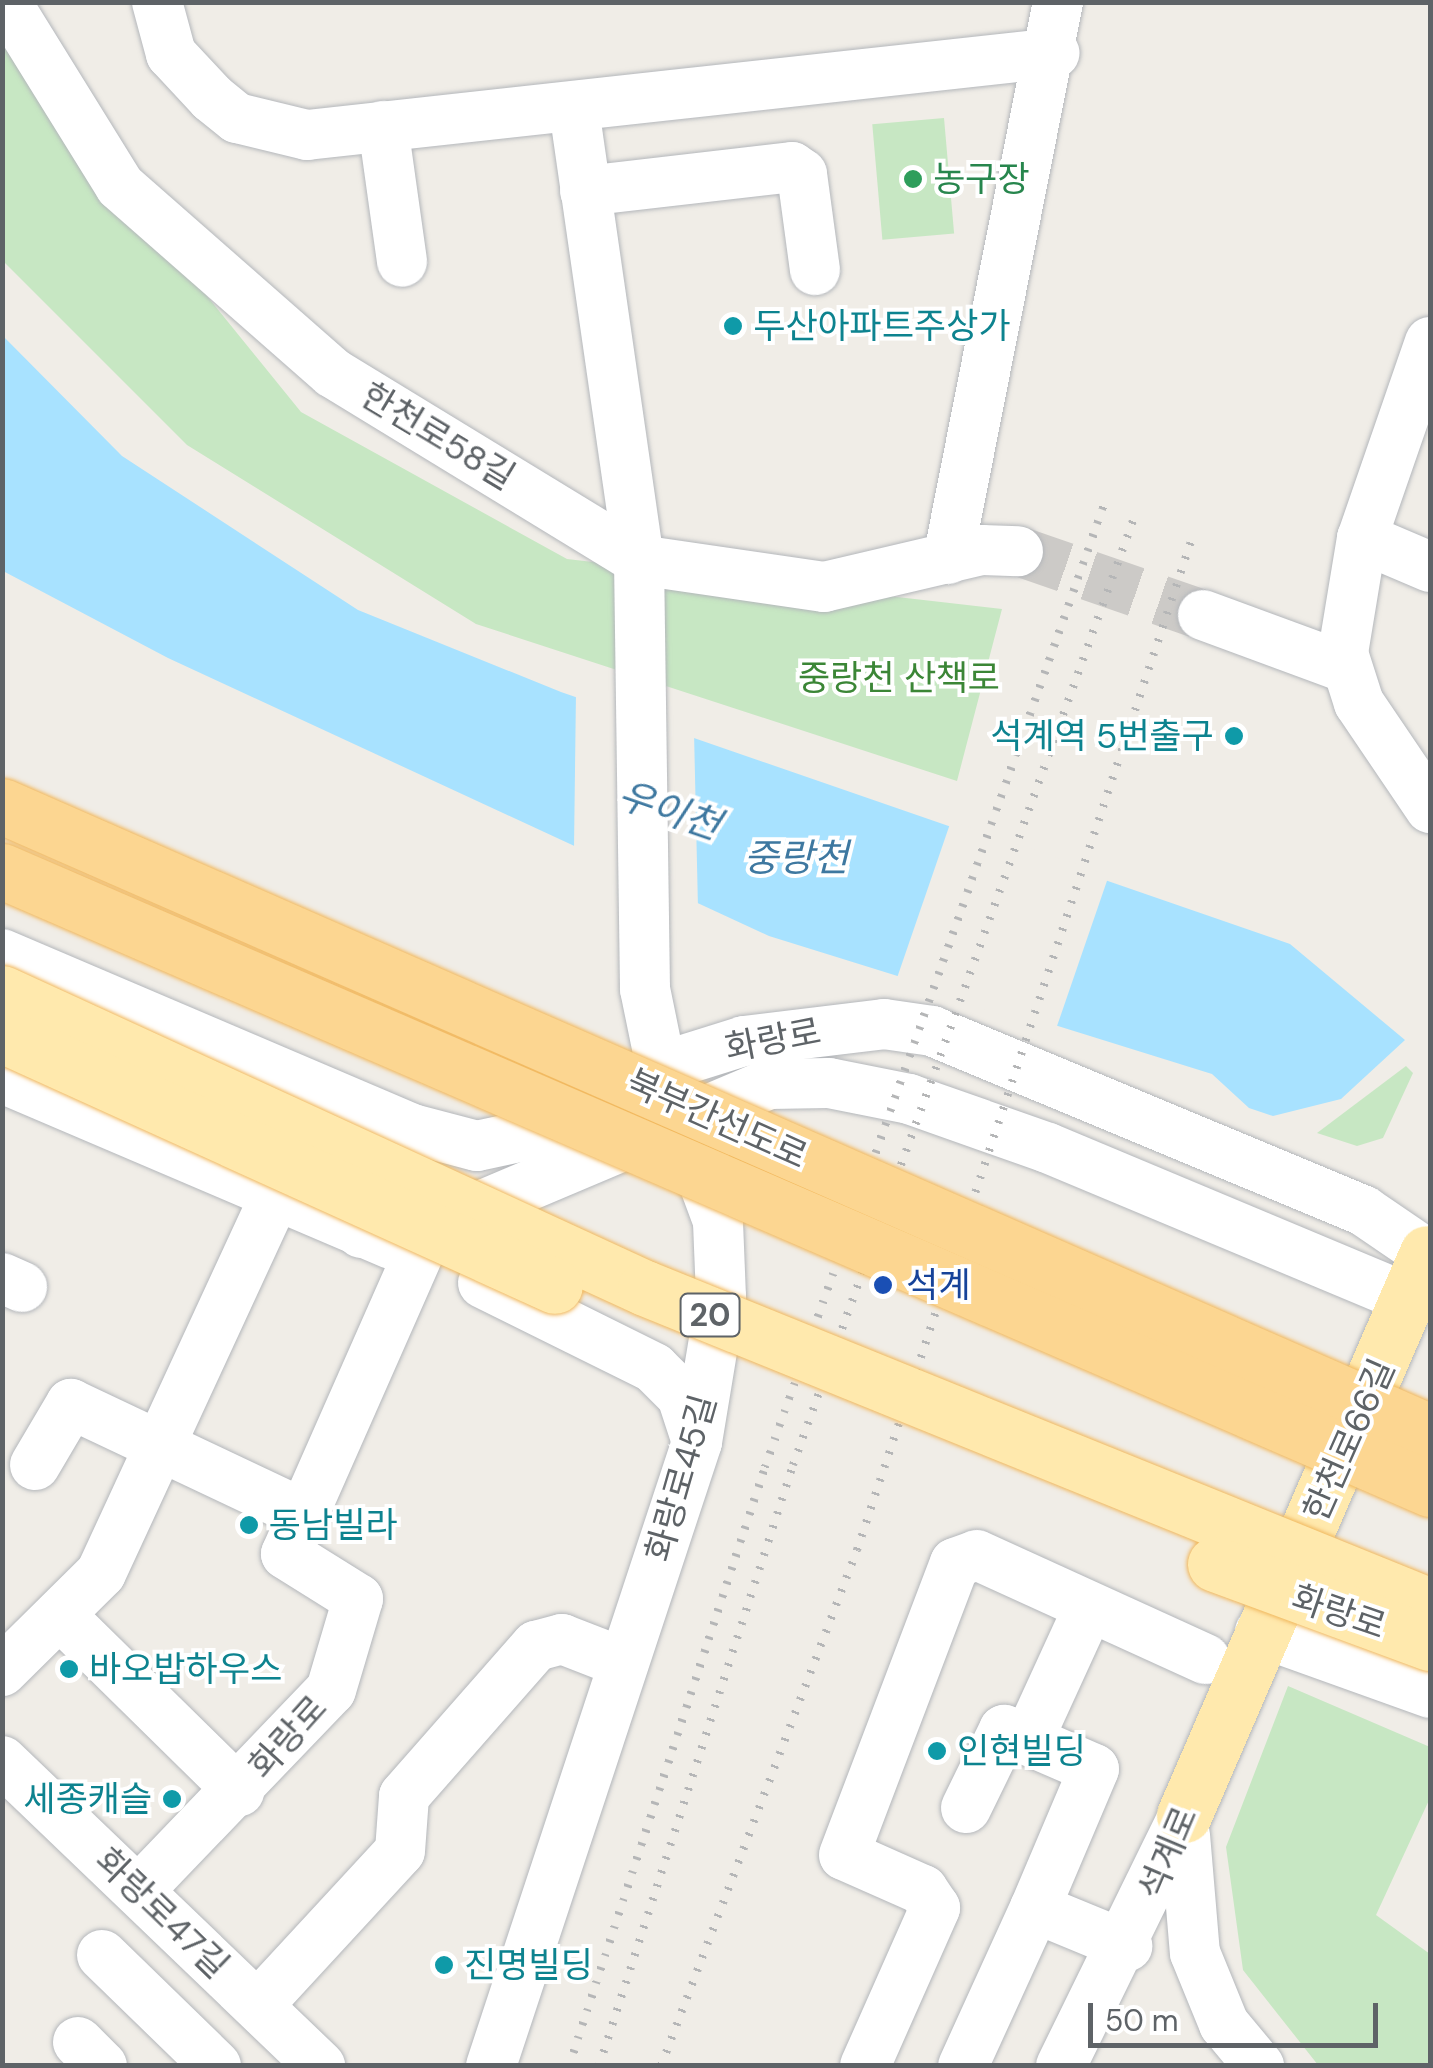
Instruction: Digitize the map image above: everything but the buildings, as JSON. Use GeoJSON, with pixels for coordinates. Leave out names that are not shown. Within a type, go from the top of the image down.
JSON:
{"type":"FeatureCollection","features":[{"type":"Feature","properties":{"kind":"highway","name":"북부간선도로"},"geometry":{"type":"LineString","coordinates":[[2,806],[1430,1432]]}},
{"type":"Feature","properties":{"kind":"highway","name":"북부간선도로"},"geometry":{"type":"LineString","coordinates":[[2,871],[1430,1489]]}},
{"type":"Feature","properties":{"kind":"main road","name":"화랑로"},"geometry":{"type":"LineString","coordinates":[[2,994],[645,1288],[1430,1606]]}},
{"type":"Feature","properties":{"kind":"main road","name":"화랑로"},"geometry":{"type":"LineString","coordinates":[[2,1035],[668,1336],[1330,1612],[1430,1643]]}},
{"type":"Feature","properties":{"kind":"main road","name":"한천로66길"},"geometry":{"type":"LineString","coordinates":[[1260,1632],[1424,1263]]}},
{"type":"Feature","properties":{"kind":"main road","name":"석계로"},"geometry":{"type":"LineString","coordinates":[[1184,1815],[1260,1632]]}},
{"type":"Feature","properties":{"kind":"street","name":"한천로58길"},"geometry":{"type":"LineString","coordinates":[[6,2],[120,186],[333,373],[639,560],[824,587],[948,558],[1018,551]]}},
{"type":"Feature","properties":{"kind":"street"},"geometry":{"type":"LineString","coordinates":[[157,2],[171,54],[212,98],[272,130],[382,126],[574,108],[1055,52]]}},
{"type":"Feature","properties":{"kind":"street"},"geometry":{"type":"LineString","coordinates":[[948,558],[1055,52],[1058,2]]}},
{"type":"Feature","properties":{"kind":"street","name":"화랑로45길"},"geometry":{"type":"LineString","coordinates":[[491,2066],[697,1442],[722,1297],[718,1220],[661,1067],[645,964],[639,560],[574,108]]}},
{"type":"Feature","properties":{"kind":"street"},"geometry":{"type":"LineString","coordinates":[[382,126],[402,262]]}},
{"type":"Feature","properties":{"kind":"street"},"geometry":{"type":"LineString","coordinates":[[585,191],[792,166],[802,174],[815,270]]}},
{"type":"Feature","properties":{"kind":"street"},"geometry":{"type":"LineString","coordinates":[[1344,667],[1362,538],[1430,345]]}},
{"type":"Feature","properties":{"kind":"street"},"geometry":{"type":"LineString","coordinates":[[1362,538],[1430,567]]}},
{"type":"Feature","properties":{"kind":"street"},"geometry":{"type":"LineString","coordinates":[[1203,615],[1344,667],[1430,808]]}},
{"type":"Feature","properties":{"kind":"street","name":"화랑로"},"geometry":{"type":"LineString","coordinates":[[2,954],[330,1093],[477,1146],[533,1134],[661,1067],[814,1030],[932,1032],[1364,1211],[1424,1263]]}},
{"type":"Feature","properties":{"kind":"street"},"geometry":{"type":"LineString","coordinates":[[2,1078],[274,1198],[419,1254],[654,1368],[682,1396],[697,1442]]}},
{"type":"Feature","properties":{"kind":"street","name":"화랑로"},"geometry":{"type":"LineString","coordinates":[[361,1233],[478,1207],[678,1116],[769,1084],[909,1099],[1424,1263]]}},
{"type":"Feature","properties":{"kind":"street"},"geometry":{"type":"LineString","coordinates":[[9,1652],[61,1616],[100,1573],[162,1447],[274,1198],[338,1161],[345,1127],[330,1093]]}},
{"type":"Feature","properties":{"kind":"street","name":"화랑로"},"geometry":{"type":"LineString","coordinates":[[139,1890],[326,1702],[358,1604],[288,1560],[304,1514],[419,1254]]}},
{"type":"Feature","properties":{"kind":"street"},"geometry":{"type":"LineString","coordinates":[[34,1465],[66,1404],[304,1514]]}},
{"type":"Feature","properties":{"kind":"street"},"geometry":{"type":"LineString","coordinates":[[865,2066],[935,1908],[924,1890],[844,1855],[960,1557],[977,1556],[1205,1659]]}},
{"type":"Feature","properties":{"kind":"street"},"geometry":{"type":"LineString","coordinates":[[1029,1738],[1089,1607]]}},
{"type":"Feature","properties":{"kind":"street"},"geometry":{"type":"LineString","coordinates":[[61,1616],[240,1791]]}},
{"type":"Feature","properties":{"kind":"street","name":"화랑로"},"geometry":{"type":"LineString","coordinates":[[1260,1632],[1430,1693]]}},
{"type":"Feature","properties":{"kind":"street"},"geometry":{"type":"LineString","coordinates":[[258,2005],[400,1851],[404,1796],[536,1646],[562,1639],[624,1663]]}},
{"type":"Feature","properties":{"kind":"street"},"geometry":{"type":"LineString","coordinates":[[963,2066],[1094,1770],[1029,1738],[1002,1732],[966,1808]]}},
{"type":"Feature","properties":{"kind":"street","name":"화랑로47길"},"geometry":{"type":"LineString","coordinates":[[2,1761],[316,2064]]}},
{"type":"Feature","properties":{"kind":"street"},"geometry":{"type":"LineString","coordinates":[[1184,1815],[1195,1953],[1224,2024],[1259,2066]]}},
{"type":"Feature","properties":{"kind":"street","name":"석계로"},"geometry":{"type":"LineString","coordinates":[[1080,2054],[1184,1815]]}},
{"type":"Feature","properties":{"kind":"street"},"geometry":{"type":"LineString","coordinates":[[1035,1908],[1127,1946]]}},
{"type":"Feature","properties":{"kind":"street"},"geometry":{"type":"LineString","coordinates":[[102,1956],[216,2066]]}},
{"type":"Feature","properties":{"kind":"green space","name":"중랑천 산책로"},"geometry":{"type":"Polygon","coordinates":[[[2,3],[95,158],[301,412],[567,559],[1002,609],[957,781],[476,624],[187,445],[3,261],[2,3]]]}},
{"type":"Feature","properties":{"kind":"green space","name":"농구장"},"geometry":{"type":"Polygon","coordinates":[[[944,118],[954,234],[882,240],[872,124],[944,118]]]}},
{"type":"Feature","properties":{"kind":"green space"},"geometry":{"type":"Polygon","coordinates":[[[1406,1066],[1413,1073],[1383,1138],[1357,1146],[1317,1133],[1406,1066]]]}},
{"type":"Feature","properties":{"kind":"green space"},"geometry":{"type":"Polygon","coordinates":[[[1288,1686],[1430,1747],[1430,1798],[1376,1915],[1430,1954],[1430,2065],[1318,2065],[1243,1970],[1226,1847],[1288,1686]]]}},
{"type":"Feature","properties":{"kind":"water","name":"중랑천"},"geometry":{"type":"Polygon","coordinates":[[[2,335],[122,456],[358,610],[561,692],[1290,944],[1405,1040],[1341,1099],[1273,1116],[1249,1108],[1212,1074],[769,936],[168,658],[3,571],[2,335]]]}},
{"type":"Feature","properties":{"kind":"pier"},"geometry":{"type":"Polygon","coordinates":[[[576,692],[694,732],[698,908],[574,848],[576,692]]]}},
{"type":"Feature","properties":{"kind":"pier"},"geometry":{"type":"Polygon","coordinates":[[[951,821],[1109,875],[1055,1033],[897,979],[951,821]]]}},
{"type":"Feature","properties":{"kind":"tunnel"},"geometry":{"type":"LineString","coordinates":[[1018,551],[1203,615]]}},
{"type":"Feature","properties":{"kind":"railway"},"geometry":{"type":"LineString","coordinates":[[569,2066],[765,1467],[1103,507]]}},
{"type":"Feature","properties":{"kind":"railway"},"geometry":{"type":"LineString","coordinates":[[599,2066],[793,1465],[1135,515]]}},
{"type":"Feature","properties":{"kind":"railway"},"geometry":{"type":"LineString","coordinates":[[661,2066],[857,1550],[1193,535]]}},
{"type":"Feature","properties":{"kind":"place","name":"농구장"},"geometry":{"type":"Point","coordinates":[913,179]}},
{"type":"Feature","properties":{"kind":"place","name":"두산아파트주상가"},"geometry":{"type":"Point","coordinates":[733,326]}},
{"type":"Feature","properties":{"kind":"place","name":"석계역 5번출구"},"geometry":{"type":"Point","coordinates":[1234,736]}},
{"type":"Feature","properties":{"kind":"place","name":"석계"},"geometry":{"type":"Point","coordinates":[883,1285]}},
{"type":"Feature","properties":{"kind":"place","name":"동남빌라"},"geometry":{"type":"Point","coordinates":[249,1525]}},
{"type":"Feature","properties":{"kind":"place","name":"바오밥하우스"},"geometry":{"type":"Point","coordinates":[69,1669]}},
{"type":"Feature","properties":{"kind":"place","name":"인현빌딩"},"geometry":{"type":"Point","coordinates":[937,1751]}},
{"type":"Feature","properties":{"kind":"place","name":"세종캐슬"},"geometry":{"type":"Point","coordinates":[172,1799]}},
{"type":"Feature","properties":{"kind":"place","name":"진명빌딩"},"geometry":{"type":"Point","coordinates":[444,1965]}},
{"type":"Feature","properties":{"kind":"water label","name":"우이천"},"geometry":{"type":"Point","coordinates":[669,811]}}]}
